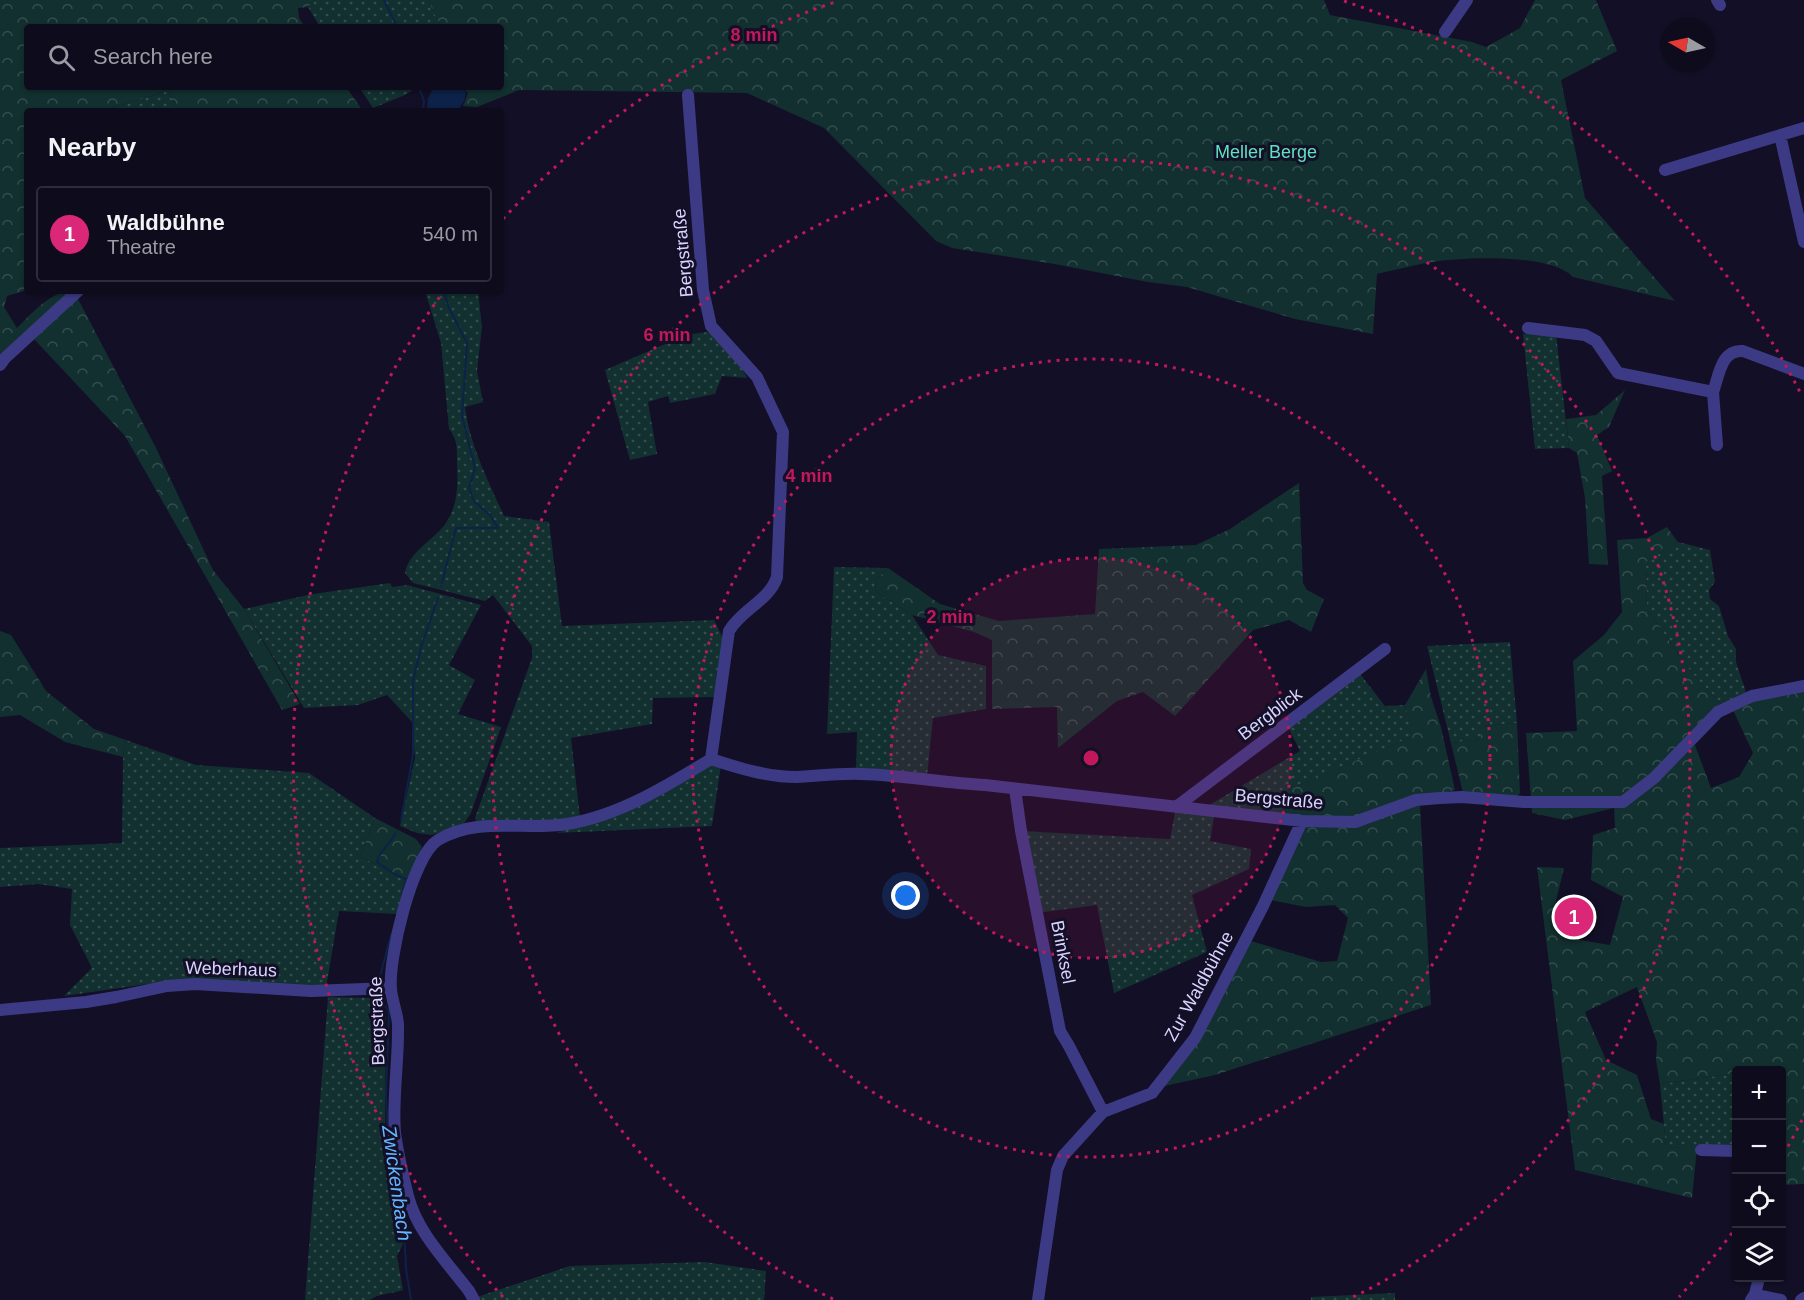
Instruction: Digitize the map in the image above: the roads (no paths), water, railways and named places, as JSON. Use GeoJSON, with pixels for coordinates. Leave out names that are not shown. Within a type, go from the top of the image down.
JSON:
{"type":"FeatureCollection","features":[{"type":"Feature","properties":{"kind":"street"},"geometry":{"type":"LineString","coordinates":[[1445,32],[1467,0]]}},
{"type":"Feature","properties":{"kind":"street","name":"Bergstraße"},"geometry":{"type":"LineString","coordinates":[[688,95],[703,290],[707,313],[711,326],[757,377],[783,432],[777,577],[774,588],[742,614],[729,631],[711,759]]}},
{"type":"Feature","properties":{"kind":"street"},"geometry":{"type":"LineString","coordinates":[[1665,170],[1804,128]]}},
{"type":"Feature","properties":{"kind":"street"},"geometry":{"type":"LineString","coordinates":[[1780,135],[1804,242]]}},
{"type":"Feature","properties":{"kind":"street"},"geometry":{"type":"LineString","coordinates":[[0,365],[75,294]]}},
{"type":"Feature","properties":{"kind":"street"},"geometry":{"type":"LineString","coordinates":[[1527,328],[1585,335],[1596,341],[1618,373],[1713,392]]}},
{"type":"Feature","properties":{"kind":"street"},"geometry":{"type":"LineString","coordinates":[[1717,445],[1713,392],[1725,357],[1736,350],[1743,351],[1804,374]]}},
{"type":"Feature","properties":{"kind":"street","name":"Bergblick"},"geometry":{"type":"LineString","coordinates":[[1176,807],[1385,650]]}},
{"type":"Feature","properties":{"kind":"street","name":"Bergstraße"},"geometry":{"type":"LineString","coordinates":[[474,1300],[420,1225],[408,1197],[395,1132],[398,1023],[391,988],[394,947],[410,884],[431,846],[437,840],[470,827],[549,827],[577,822],[633,802],[711,759],[774,776],[860,773],[1302,821],[1355,822],[1416,801],[1440,798],[1462,797],[1524,802],[1623,802],[1654,778],[1718,712],[1752,696],[1804,686]]}},
{"type":"Feature","properties":{"kind":"street","name":"Brinksel"},"geometry":{"type":"LineString","coordinates":[[1015,789],[1060,1031],[1103,1112]]}},
{"type":"Feature","properties":{"kind":"street","name":"Zur Waldbühne"},"geometry":{"type":"LineString","coordinates":[[1038,1300],[1058,1170],[1064,1156],[1103,1112],[1152,1094],[1195,1038],[1263,906],[1302,821]]}},
{"type":"Feature","properties":{"kind":"street","name":"Weberhaus"},"geometry":{"type":"LineString","coordinates":[[0,1010],[86,1002],[167,986],[195,984],[311,992],[391,988]]}},
{"type":"Feature","properties":{"kind":"street"},"geometry":{"type":"LineString","coordinates":[[1701,1150],[1732,1150]]}},
{"type":"Feature","properties":{"kind":"street"},"geometry":{"type":"LineString","coordinates":[[1758,1282],[1756,1298],[1780,1300]]}},
{"type":"Feature","properties":{"kind":"water"},"geometry":{"type":"Polygon","coordinates":[[[432,90],[463,90],[466,93],[460,108],[427,108],[428,98],[432,90]]]}},
{"type":"Feature","properties":{"kind":"waterway","name":"Zwickenbach"},"geometry":{"type":"LineString","coordinates":[[384,0],[396,24]]}},
{"type":"Feature","properties":{"kind":"waterway","name":"Zwickenbach"},"geometry":{"type":"LineString","coordinates":[[420,90],[424,101],[423,108]]}},
{"type":"Feature","properties":{"kind":"waterway","name":"Zwickenbach"},"geometry":{"type":"LineString","coordinates":[[441,586],[456,528],[498,528],[490,515],[474,501],[469,488],[475,468],[462,416],[467,343],[448,306],[445,294]]}},
{"type":"Feature","properties":{"kind":"waterway","name":"Zwickenbach"},"geometry":{"type":"LineString","coordinates":[[401,820],[413,755],[413,680],[422,644],[438,598]]}},
{"type":"Feature","properties":{"kind":"waterway","name":"Zwickenbach"},"geometry":{"type":"LineString","coordinates":[[396,832],[377,862],[406,879],[402,895]]}},
{"type":"Feature","properties":{"kind":"waterway","name":"Zwickenbach"},"geometry":{"type":"LineString","coordinates":[[379,980],[391,935]]}},
{"type":"Feature","properties":{"kind":"waterway","name":"Zwickenbach"},"geometry":{"type":"LineString","coordinates":[[378,998],[389,1011],[386,1096],[388,1133],[403,1204],[406,1269],[411,1300]]}},
{"type":"Feature","properties":{"kind":"place","name":"Waldbühne"},"geometry":{"type":"Point","coordinates":[1574,917]}},
{"type":"Feature","properties":{"kind":"park label","name":"Meller Berge"},"geometry":{"type":"Point","coordinates":[1266,152]}}]}
